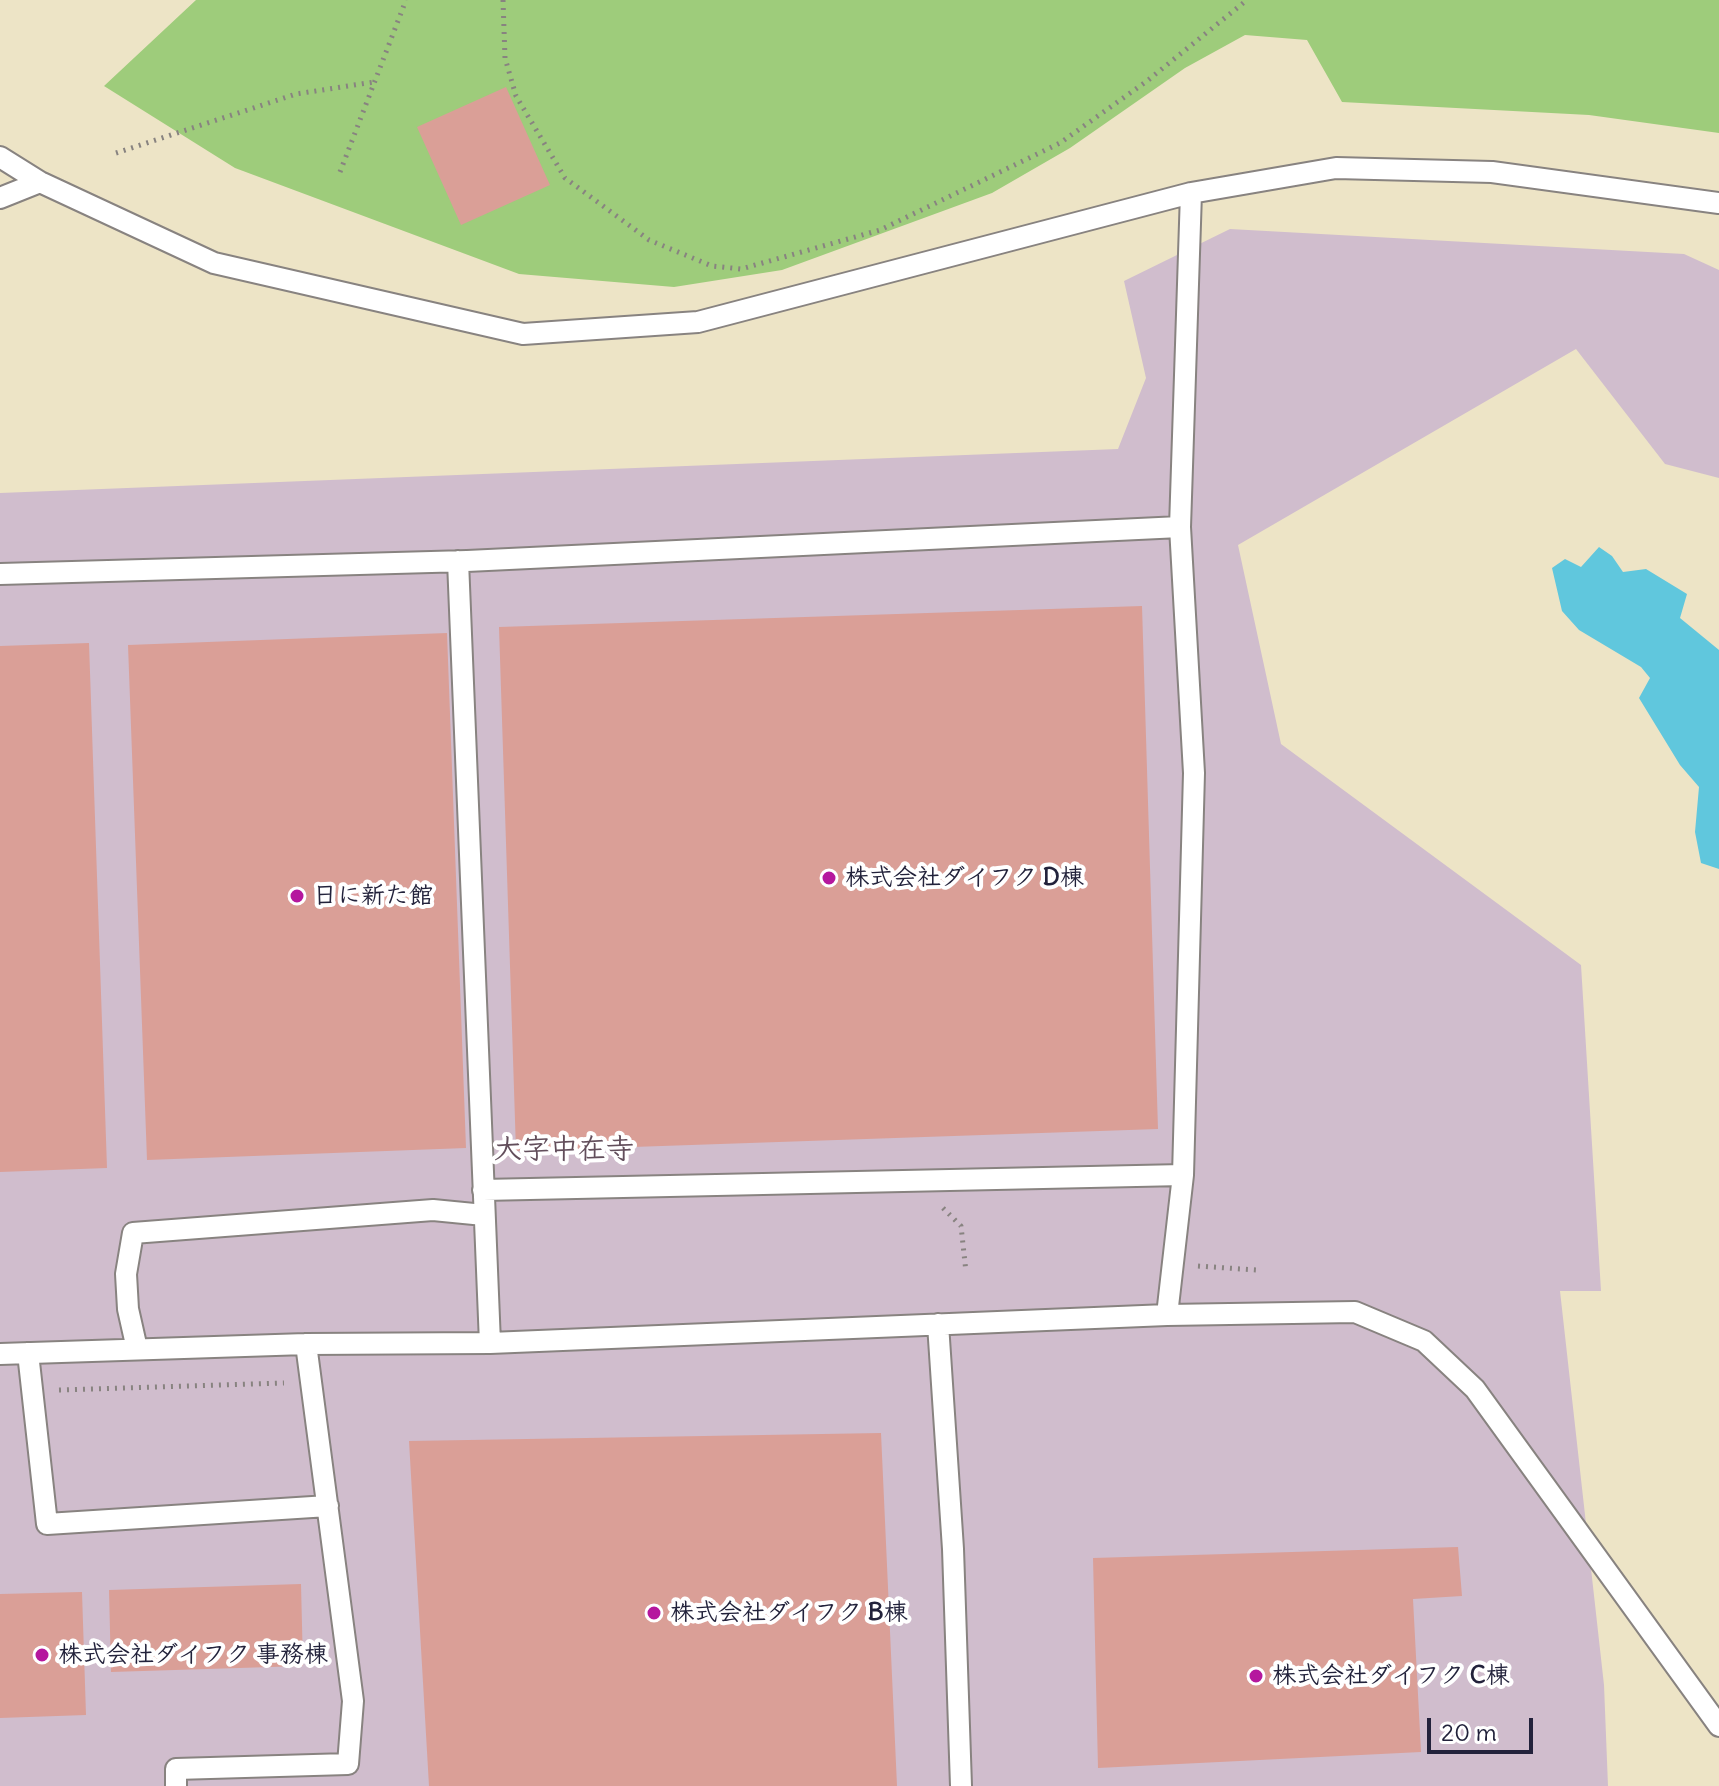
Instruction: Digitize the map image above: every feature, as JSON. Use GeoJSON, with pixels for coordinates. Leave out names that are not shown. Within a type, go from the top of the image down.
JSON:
{"type":"FeatureCollection","features":[{"type":"Feature","properties":{"kind":"lane"},"geometry":{"type":"LineString","coordinates":[[0,157],[40,182],[214,263],[523,334],[698,322],[1191,193],[1352,168],[1492,172],[1719,203]]}},
{"type":"Feature","properties":{"kind":"lane"},"geometry":{"type":"LineString","coordinates":[[0,198],[40,182]]}},
{"type":"Feature","properties":{"kind":"lane"},"geometry":{"type":"LineString","coordinates":[[1167,1315],[1183,1175],[1194,773],[1180,527],[1191,193]]}},
{"type":"Feature","properties":{"kind":"lane"},"geometry":{"type":"LineString","coordinates":[[0,574],[81,569],[458,561],[1180,527]]}},
{"type":"Feature","properties":{"kind":"lane"},"geometry":{"type":"LineString","coordinates":[[458,561],[490,1343]]}},
{"type":"Feature","properties":{"kind":"lane"},"geometry":{"type":"LineString","coordinates":[[483,1190],[1183,1175]]}},
{"type":"Feature","properties":{"kind":"lane"},"geometry":{"type":"LineString","coordinates":[[137,1349],[128,1309],[126,1274],[133,1233],[433,1210],[484,1215]]}},
{"type":"Feature","properties":{"kind":"lane"},"geometry":{"type":"LineString","coordinates":[[0,1354],[306,1344],[490,1343],[1167,1315],[1355,1312],[1424,1341],[1475,1389],[1719,1726]]}},
{"type":"Feature","properties":{"kind":"lane"},"geometry":{"type":"LineString","coordinates":[[938,1324],[953,1549],[961,1786]]}},
{"type":"Feature","properties":{"kind":"lane"},"geometry":{"type":"LineString","coordinates":[[176,1786],[176,1769],[348,1764],[353,1701],[306,1344]]}},
{"type":"Feature","properties":{"kind":"lane"},"geometry":{"type":"LineString","coordinates":[[28,1353],[47,1524],[328,1506]]}},
{"type":"Feature","properties":{"kind":"path"},"geometry":{"type":"LineString","coordinates":[[340,172],[406,0]]}},
{"type":"Feature","properties":{"kind":"path"},"geometry":{"type":"LineString","coordinates":[[503,0],[505,58],[516,96],[565,178],[649,240],[712,266],[741,269],[880,230],[1060,143],[1147,81],[1247,0]]}},
{"type":"Feature","properties":{"kind":"path"},"geometry":{"type":"LineString","coordinates":[[116,153],[296,94],[374,82]]}},
{"type":"Feature","properties":{"kind":"path"},"geometry":{"type":"LineString","coordinates":[[961,1226],[966,1272]]}},
{"type":"Feature","properties":{"kind":"path"},"geometry":{"type":"LineString","coordinates":[[1197,1266],[1256,1270]]}},
{"type":"Feature","properties":{"kind":"path"},"geometry":{"type":"LineString","coordinates":[[54,1390],[285,1383]]}},
{"type":"Feature","properties":{"kind":"shaded area"},"geometry":{"type":"Polygon","coordinates":[[[1230,229],[1684,254],[1719,270],[1719,478],[1665,464],[1576,349],[1238,545],[1281,744],[1581,965],[1601,1291],[1560,1291],[1604,1685],[1608,1786],[0,1786],[0,493],[1118,449],[1146,378],[1124,281],[1230,229]]]}},
{"type":"Feature","properties":{"kind":"green space"},"geometry":{"type":"Polygon","coordinates":[[[196,0],[1719,0],[1719,133],[1589,115],[1342,102],[1307,40],[1245,35],[1185,68],[1070,148],[992,193],[782,270],[674,287],[519,274],[235,168],[104,86],[196,0]]]}},
{"type":"Feature","properties":{"kind":"water"},"geometry":{"type":"Polygon","coordinates":[[[1599,547],[1612,556],[1623,572],[1646,569],[1687,594],[1680,618],[1719,650],[1719,869],[1701,863],[1695,832],[1699,787],[1680,765],[1639,698],[1650,678],[1641,667],[1579,630],[1562,611],[1552,568],[1565,559],[1581,567],[1599,547]]]}},
{"type":"Feature","properties":{"kind":"building"},"geometry":{"type":"Polygon","coordinates":[[[506,87],[550,185],[461,225],[417,127],[506,87]]]}},
{"type":"Feature","properties":{"kind":"building","name":"株式会社ダイフク D棟"},"geometry":{"type":"Polygon","coordinates":[[[1142,606],[1158,1129],[516,1151],[499,627],[1142,606]]]}},
{"type":"Feature","properties":{"kind":"building","name":"日に新た館"},"geometry":{"type":"Polygon","coordinates":[[[447,633],[466,1148],[147,1160],[128,645],[447,633]]]}},
{"type":"Feature","properties":{"kind":"building"},"geometry":{"type":"Polygon","coordinates":[[[89,643],[107,1168],[0,1172],[0,646],[89,643]]]}},
{"type":"Feature","properties":{"kind":"building","name":"株式会社ダイフク B棟"},"geometry":{"type":"Polygon","coordinates":[[[881,1433],[897,1786],[429,1786],[409,1441],[881,1433]]]}},
{"type":"Feature","properties":{"kind":"building","name":"株式会社ダイフク C棟"},"geometry":{"type":"Polygon","coordinates":[[[1458,1547],[1462,1596],[1413,1599],[1421,1752],[1098,1768],[1093,1558],[1458,1547]]]}},
{"type":"Feature","properties":{"kind":"building"},"geometry":{"type":"Polygon","coordinates":[[[301,1584],[303,1666],[111,1672],[109,1590],[301,1584]]]}},
{"type":"Feature","properties":{"kind":"building","name":"株式会社ダイフク 事務棟"},"geometry":{"type":"Polygon","coordinates":[[[82,1592],[86,1715],[0,1718],[0,1594],[82,1592]]]}},
{"type":"Feature","properties":{"kind":"place","name":"株式会社ダイフク D棟"},"geometry":{"type":"Point","coordinates":[829,878]}},
{"type":"Feature","properties":{"kind":"place","name":"日に新た館"},"geometry":{"type":"Point","coordinates":[297,896]}},
{"type":"Feature","properties":{"kind":"place","name":"株式会社ダイフク B棟"},"geometry":{"type":"Point","coordinates":[654,1613]}},
{"type":"Feature","properties":{"kind":"place","name":"株式会社ダイフク 事務棟"},"geometry":{"type":"Point","coordinates":[42,1655]}},
{"type":"Feature","properties":{"kind":"place","name":"株式会社ダイフク C棟"},"geometry":{"type":"Point","coordinates":[1256,1676]}},
{"type":"Feature","properties":{"kind":"district","name":"大字中在寺"},"geometry":{"type":"Point","coordinates":[564,1150]}}]}
